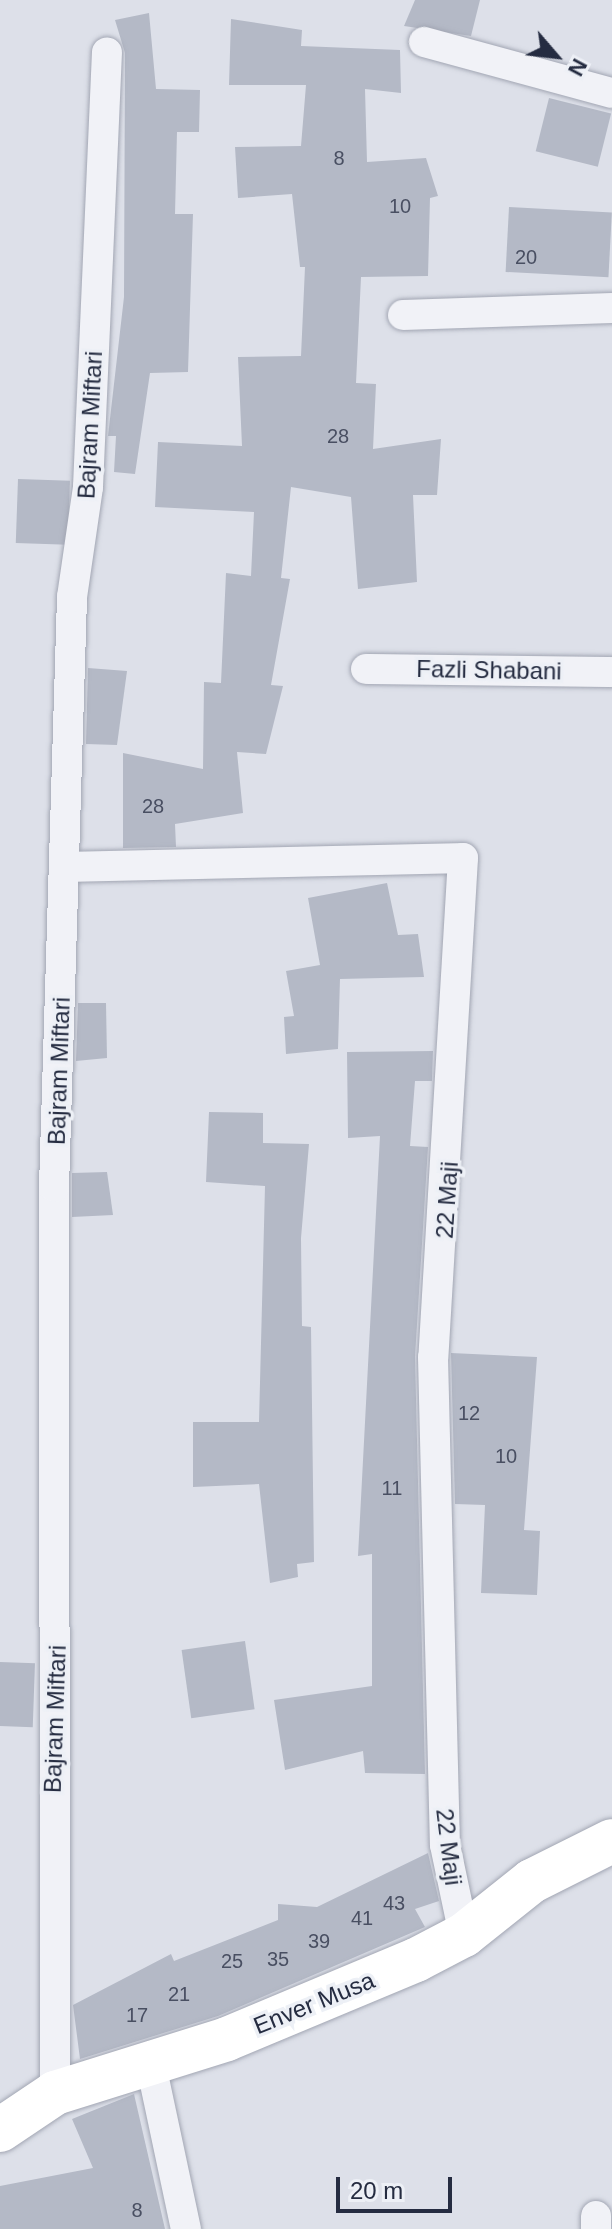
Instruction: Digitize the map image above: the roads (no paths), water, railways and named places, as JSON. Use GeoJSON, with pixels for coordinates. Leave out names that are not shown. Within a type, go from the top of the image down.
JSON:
{"type":"FeatureCollection","features":[{"type":"Feature","properties":{"kind":"street"},"geometry":{"type":"LineString","coordinates":[[424,42],[612,93]]}},
{"type":"Feature","properties":{"kind":"street","name":"Bajram Miftari"},"geometry":{"type":"LineString","coordinates":[[55,2093],[54,1187],[68,867],[72,597],[88,487],[107,52]]}},
{"type":"Feature","properties":{"kind":"street"},"geometry":{"type":"LineString","coordinates":[[403,315],[612,308]]}},
{"type":"Feature","properties":{"kind":"street","name":"Fazli Shabani"},"geometry":{"type":"LineString","coordinates":[[366,669],[612,672]]}},
{"type":"Feature","properties":{"kind":"street","name":"22 Maji"},"geometry":{"type":"LineString","coordinates":[[68,867],[463,858],[433,1357],[445,1845],[464,1935]]}},
{"type":"Feature","properties":{"kind":"street","name":"Enver Musa"},"geometry":{"type":"LineString","coordinates":[[0,2130],[55,2093],[150,2060],[227,2039],[464,1935],[532,1881],[612,1841]]}},
{"type":"Feature","properties":{"kind":"street"},"geometry":{"type":"LineString","coordinates":[[150,2060],[186,2229]]}}]}
